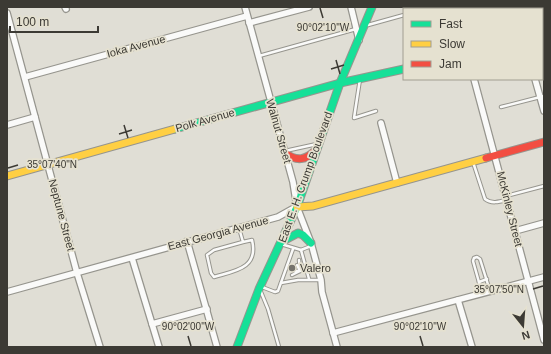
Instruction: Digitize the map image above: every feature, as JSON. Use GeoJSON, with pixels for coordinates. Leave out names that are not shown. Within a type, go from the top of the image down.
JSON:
{"type":"FeatureCollection","features":[{"type":"Feature","properties":{"kind":"street","name":"Walnut Street"},"geometry":{"type":"LineString","coordinates":[[244,7],[293,182],[296,207],[311,245],[337,347]]}},
{"type":"Feature","properties":{"kind":"street"},"geometry":{"type":"LineString","coordinates":[[249,23],[297,8],[309,7]]}},
{"type":"Feature","properties":{"kind":"street"},"geometry":{"type":"LineString","coordinates":[[351,7],[359,40]]}},
{"type":"Feature","properties":{"kind":"street","name":"East E. H. Crump Boulevard"},"geometry":{"type":"LineString","coordinates":[[237,347],[260,288],[282,242],[296,207],[340,83],[372,7]]}},
{"type":"Feature","properties":{"kind":"street","name":"Neptune Street"},"geometry":{"type":"LineString","coordinates":[[7,13],[77,273],[100,347]]}},
{"type":"Feature","properties":{"kind":"street","name":"Ioka Avenue"},"geometry":{"type":"LineString","coordinates":[[25,77],[247,16]]}},
{"type":"Feature","properties":{"kind":"street","name":"Polk Avenue"},"geometry":{"type":"LineString","coordinates":[[7,176],[340,83],[403,70]]}},
{"type":"Feature","properties":{"kind":"street","name":"McKinley Street"},"geometry":{"type":"LineString","coordinates":[[474,80],[496,155],[544,340]]}},
{"type":"Feature","properties":{"kind":"street"},"geometry":{"type":"LineString","coordinates":[[535,80],[542,97],[544,111]]}},
{"type":"Feature","properties":{"kind":"street"},"geometry":{"type":"LineString","coordinates":[[7,125],[35,117]]}},
{"type":"Feature","properties":{"kind":"street"},"geometry":{"type":"LineString","coordinates":[[381,123],[397,183]]}},
{"type":"Feature","properties":{"kind":"street","name":"East Georgia Avenue"},"geometry":{"type":"LineString","coordinates":[[7,292],[278,217],[296,207],[313,206],[544,142]]}},
{"type":"Feature","properties":{"kind":"street"},"geometry":{"type":"LineString","coordinates":[[285,152],[292,159],[302,160],[310,156],[318,147]]}},
{"type":"Feature","properties":{"kind":"street"},"geometry":{"type":"LineString","coordinates":[[515,231],[544,223]]}},
{"type":"Feature","properties":{"kind":"street"},"geometry":{"type":"LineString","coordinates":[[282,242],[287,237],[298,233],[303,235],[311,245]]}},
{"type":"Feature","properties":{"kind":"street"},"geometry":{"type":"LineString","coordinates":[[187,241],[217,347]]}},
{"type":"Feature","properties":{"kind":"street"},"geometry":{"type":"LineString","coordinates":[[132,258],[159,347]]}},
{"type":"Feature","properties":{"kind":"street"},"geometry":{"type":"LineString","coordinates":[[333,334],[544,277]]}},
{"type":"Feature","properties":{"kind":"street"},"geometry":{"type":"LineString","coordinates":[[458,300],[472,347]]}},
{"type":"Feature","properties":{"kind":"street"},"geometry":{"type":"LineString","coordinates":[[152,324],[207,309]]}},
{"type":"Feature","properties":{"kind":"lane"},"geometry":{"type":"LineString","coordinates":[[365,26],[403,15]]}},
{"type":"Feature","properties":{"kind":"lane"},"geometry":{"type":"LineString","coordinates":[[258,56],[356,29]]}},
{"type":"Feature","properties":{"kind":"lane"},"geometry":{"type":"LineString","coordinates":[[360,79],[354,118],[376,111]]}},
{"type":"Feature","properties":{"kind":"lane"},"geometry":{"type":"LineString","coordinates":[[501,107],[542,97]]}},
{"type":"Feature","properties":{"kind":"lane"},"geometry":{"type":"LineString","coordinates":[[285,152],[318,147]]}},
{"type":"Feature","properties":{"kind":"lane"},"geometry":{"type":"LineString","coordinates":[[472,161],[488,202],[493,202],[544,186]]}},
{"type":"Feature","properties":{"kind":"lane"},"geometry":{"type":"LineString","coordinates":[[239,227],[243,242]]}},
{"type":"Feature","properties":{"kind":"lane"},"geometry":{"type":"LineString","coordinates":[[252,240],[253,245],[253,252],[246,267],[214,277],[211,272],[207,255],[214,250],[243,242],[252,240]]}},
{"type":"Feature","properties":{"kind":"lane"},"geometry":{"type":"LineString","coordinates":[[282,242],[293,248],[301,250],[311,245]]}},
{"type":"Feature","properties":{"kind":"lane"},"geometry":{"type":"LineString","coordinates":[[260,288],[275,292],[278,291],[280,283],[290,262],[293,248]]}},
{"type":"Feature","properties":{"kind":"lane"},"geometry":{"type":"LineString","coordinates":[[301,250],[309,279]]}},
{"type":"Feature","properties":{"kind":"lane"},"geometry":{"type":"LineString","coordinates":[[482,294],[473,261],[474,258],[477,257],[480,259],[491,292]]}},
{"type":"Feature","properties":{"kind":"lane"},"geometry":{"type":"LineString","coordinates":[[299,260],[300,270]]}},
{"type":"Feature","properties":{"kind":"lane"},"geometry":{"type":"LineString","coordinates":[[297,265],[300,270]]}},
{"type":"Feature","properties":{"kind":"lane"},"geometry":{"type":"LineString","coordinates":[[292,275],[300,270]]}},
{"type":"Feature","properties":{"kind":"lane"},"geometry":{"type":"LineString","coordinates":[[294,271],[307,270]]}},
{"type":"Feature","properties":{"kind":"lane"},"geometry":{"type":"LineString","coordinates":[[280,283],[309,279],[321,280]]}},
{"type":"Feature","properties":{"kind":"lane"},"geometry":{"type":"LineString","coordinates":[[479,282],[487,279]]}},
{"type":"Feature","properties":{"kind":"lane"},"geometry":{"type":"LineString","coordinates":[[260,288],[268,309],[278,347]]}},
{"type":"Feature","properties":{"kind":"traffic: fast"},"geometry":{"type":"LineString","coordinates":[[237,347],[259,289],[297,207],[340,83],[372,7]]}},
{"type":"Feature","properties":{"kind":"traffic: fast"},"geometry":{"type":"LineString","coordinates":[[175,129],[340,83],[403,69]]}},
{"type":"Feature","properties":{"kind":"traffic: fast"},"geometry":{"type":"LineString","coordinates":[[283,241],[298,233],[303,235],[311,243]]}},
{"type":"Feature","properties":{"kind":"traffic: slow"},"geometry":{"type":"LineString","coordinates":[[7,176],[175,129]]}},
{"type":"Feature","properties":{"kind":"traffic: slow"},"geometry":{"type":"LineString","coordinates":[[297,207],[313,206],[486,158]]}},
{"type":"Feature","properties":{"kind":"traffic: jam"},"geometry":{"type":"LineString","coordinates":[[486,158],[544,142]]}},
{"type":"Feature","properties":{"kind":"traffic: jam"},"geometry":{"type":"LineString","coordinates":[[285,153],[294,158],[301,159],[309,156],[316,150]]}},
{"type":"Feature","properties":{"kind":"place","name":"Valero"},"geometry":{"type":"Point","coordinates":[292,268]}}]}
